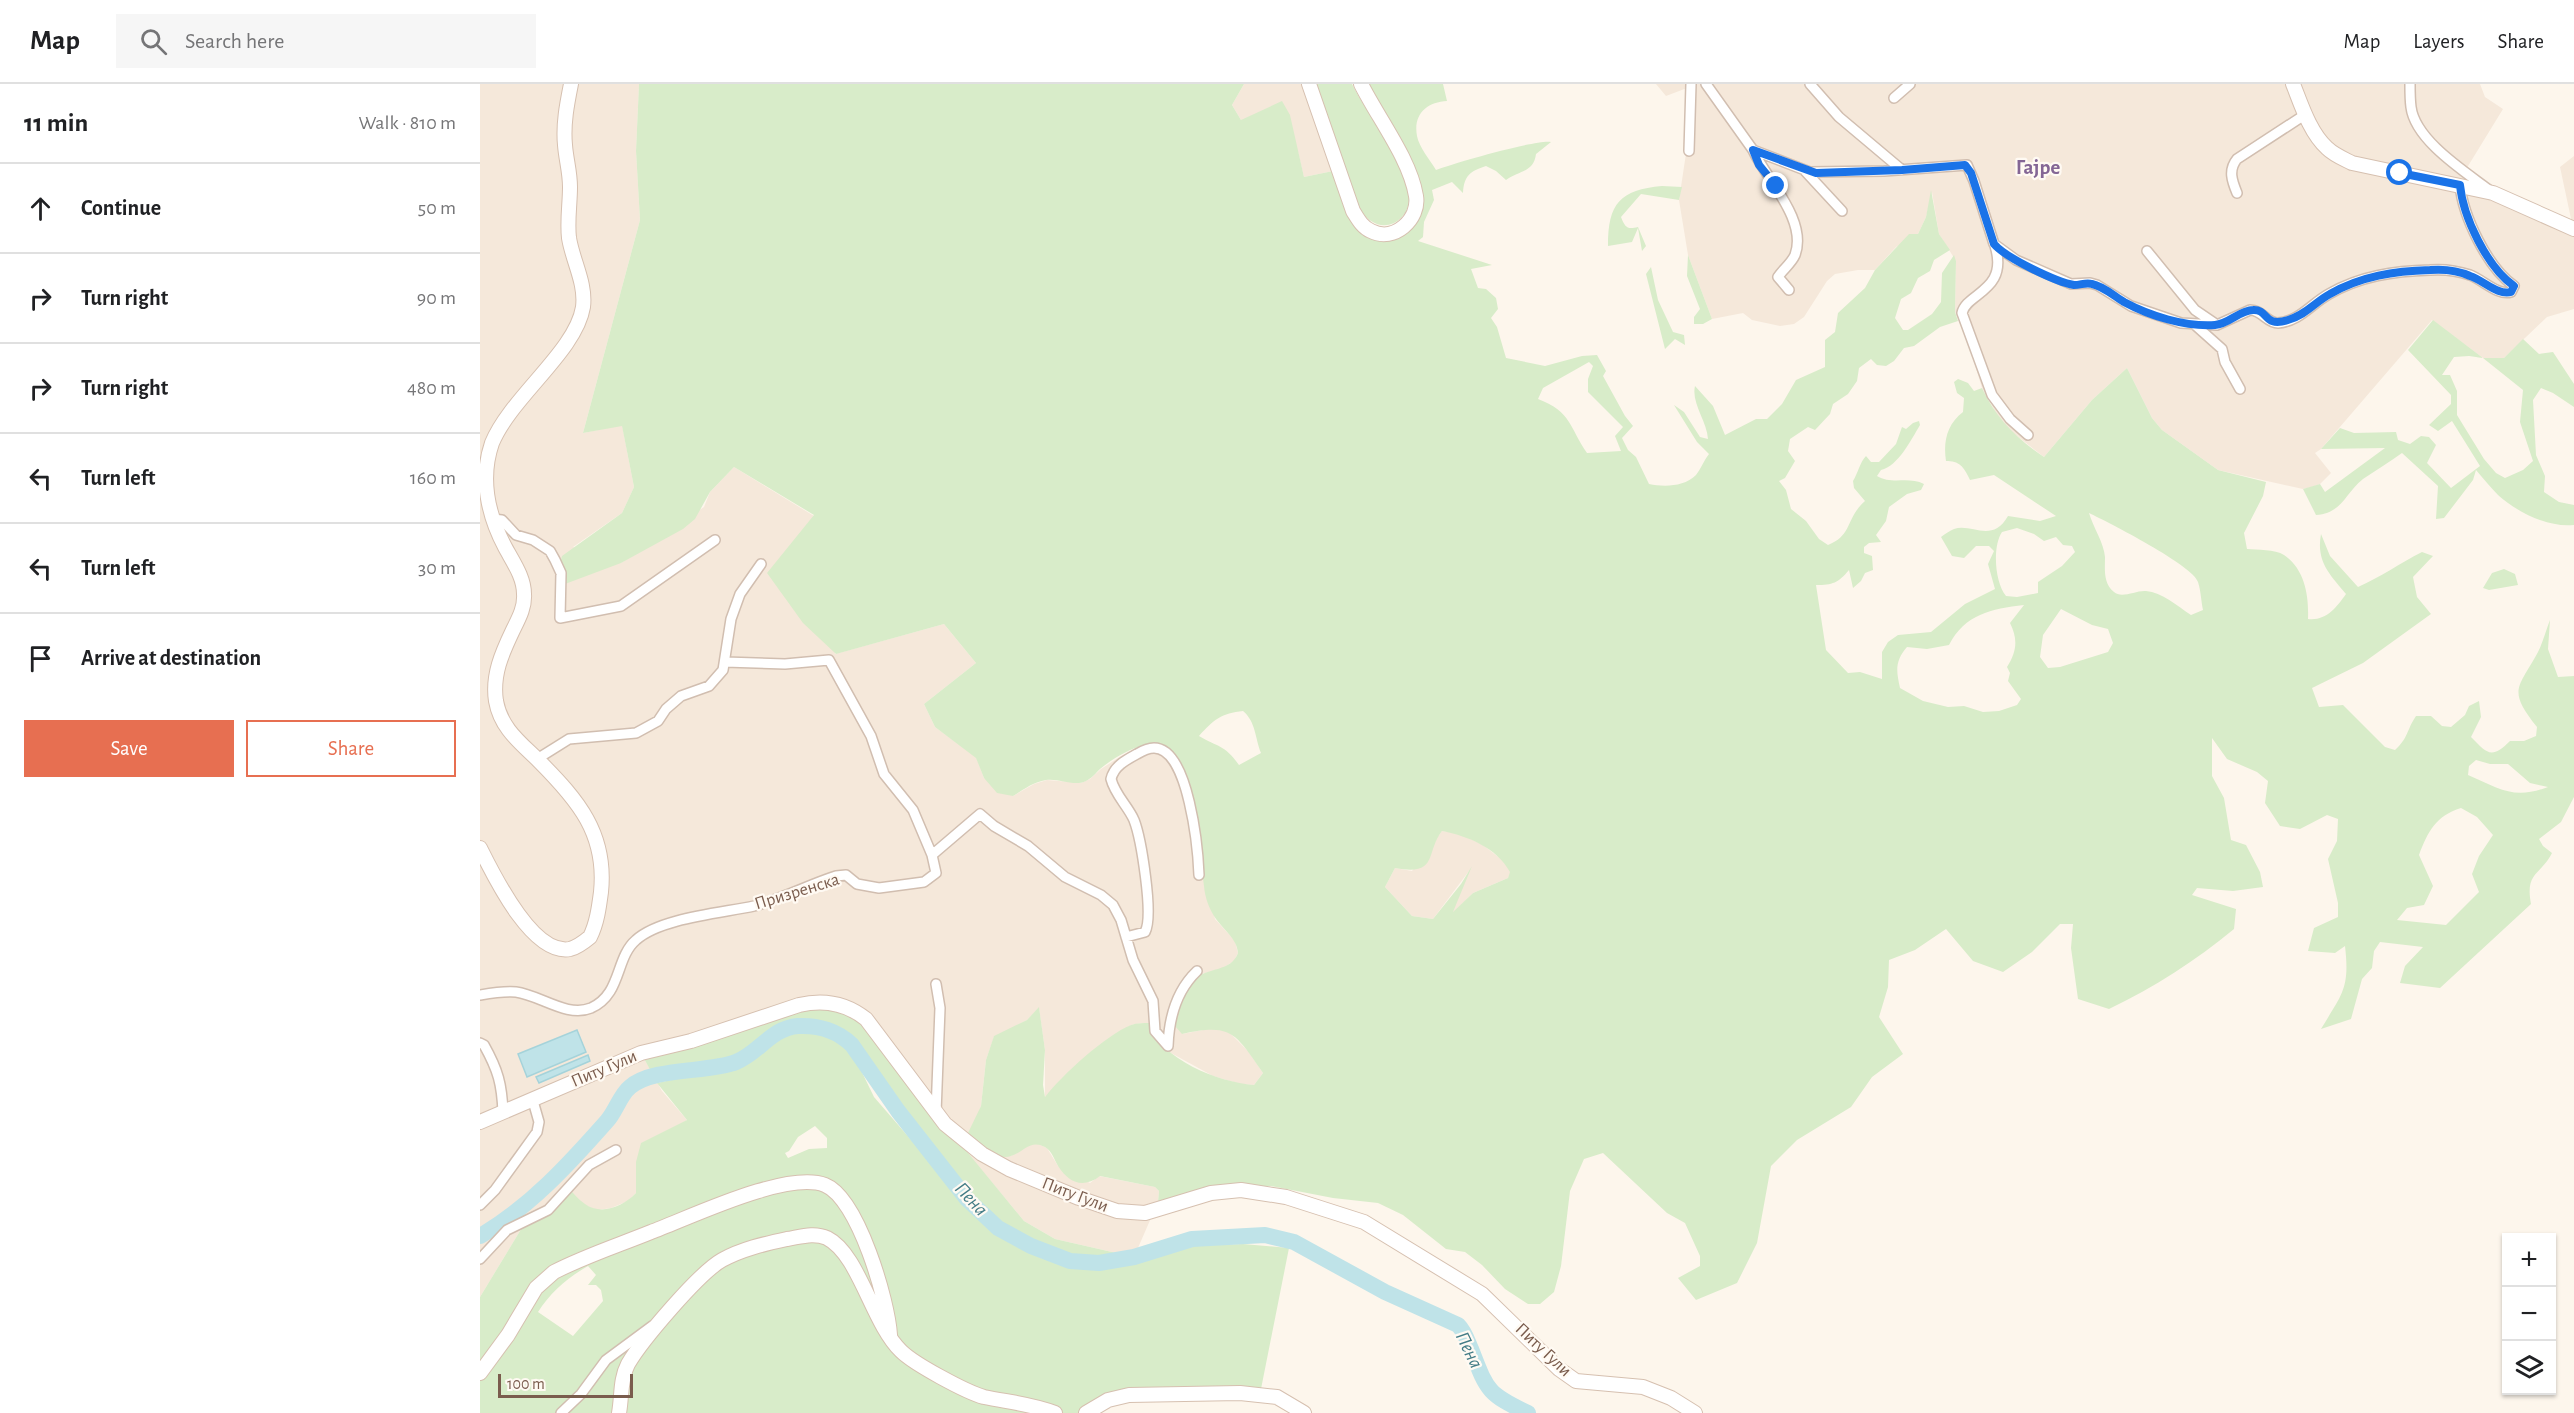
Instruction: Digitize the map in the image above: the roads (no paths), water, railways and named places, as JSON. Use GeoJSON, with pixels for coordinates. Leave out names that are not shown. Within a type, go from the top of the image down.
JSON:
{"type":"FeatureCollection","features":[{"type":"Feature","properties":{"kind":"street"},"geometry":{"type":"LineString","coordinates":[[480,848],[497,884],[511,906],[536,934],[561,949],[571,949],[590,937],[598,912],[602,881],[600,857],[589,819],[537,759],[506,728],[496,702],[495,674],[522,612],[525,596],[520,578],[492,519],[485,477],[492,443],[514,406],[565,344],[577,326],[583,307],[583,289],[568,231],[570,177],[564,134],[571,84]]}},
{"type":"Feature","properties":{"kind":"street"},"geometry":{"type":"LineString","coordinates":[[1309,84],[1353,211],[1366,229],[1379,234],[1389,233],[1402,227],[1412,218],[1416,210],[1416,195],[1404,163],[1360,84]]}},
{"type":"Feature","properties":{"kind":"street"},"geometry":{"type":"LineString","coordinates":[[1689,151],[1691,84]]}},
{"type":"Feature","properties":{"kind":"street"},"geometry":{"type":"LineString","coordinates":[[1706,84],[1753,150],[1759,165],[1779,192],[1797,235],[1793,259],[1778,277],[1789,290]]}},
{"type":"Feature","properties":{"kind":"street"},"geometry":{"type":"LineString","coordinates":[[1810,84],[1839,117],[1902,170]]}},
{"type":"Feature","properties":{"kind":"street"},"geometry":{"type":"LineString","coordinates":[[1894,98],[1910,84]]}},
{"type":"Feature","properties":{"kind":"street"},"geometry":{"type":"LineString","coordinates":[[2293,84],[2306,114],[2326,148],[2337,156],[2352,163],[2493,193],[2574,230]]}},
{"type":"Feature","properties":{"kind":"street"},"geometry":{"type":"LineString","coordinates":[[2410,84],[2410,108],[2425,136],[2453,162],[2493,193]]}},
{"type":"Feature","properties":{"kind":"street"},"geometry":{"type":"LineString","coordinates":[[2237,193],[2233,184],[2232,165],[2237,159],[2306,114]]}},
{"type":"Feature","properties":{"kind":"street"},"geometry":{"type":"LineString","coordinates":[[1753,150],[1803,169],[1825,173],[1966,165],[1974,181],[1997,260],[1991,284],[1965,306],[1962,313],[1992,395],[2010,419],[2028,435]]}},
{"type":"Feature","properties":{"kind":"street"},"geometry":{"type":"LineString","coordinates":[[1803,169],[1842,211]]}},
{"type":"Feature","properties":{"kind":"street"},"geometry":{"type":"LineString","coordinates":[[1994,244],[2003,252],[2052,277],[2076,285],[2090,283],[2097,285],[2131,306],[2181,323],[2217,325],[2250,310],[2257,310],[2276,323],[2287,321],[2310,310],[2320,299],[2345,286],[2362,278],[2385,273],[2431,270],[2460,273],[2472,276],[2501,292],[2511,292],[2514,286],[2500,275],[2481,243],[2466,210],[2460,185]]}},
{"type":"Feature","properties":{"kind":"street"},"geometry":{"type":"LineString","coordinates":[[2147,251],[2195,310],[2217,325]]}},
{"type":"Feature","properties":{"kind":"street"},"geometry":{"type":"LineString","coordinates":[[2194,324],[2222,349],[2225,362],[2240,389]]}},
{"type":"Feature","properties":{"kind":"street"},"geometry":{"type":"LineString","coordinates":[[492,519],[502,520],[516,535],[533,540],[550,551],[561,573],[560,618],[621,606],[715,540]]}},
{"type":"Feature","properties":{"kind":"street"},"geometry":{"type":"LineString","coordinates":[[537,759],[569,739],[636,733],[650,727],[681,696],[709,686],[723,670],[731,619],[740,594],[761,564]]}},
{"type":"Feature","properties":{"kind":"street"},"geometry":{"type":"LineString","coordinates":[[725,662],[785,664],[829,660],[871,736],[884,774],[913,810],[932,855],[980,814],[994,826],[1028,846],[1065,877],[1101,895],[1113,905],[1121,920],[1133,960],[1153,1001],[1155,1031],[1168,1046],[1169,1030],[1177,998],[1197,971]]}},
{"type":"Feature","properties":{"kind":"street"},"geometry":{"type":"LineString","coordinates":[[1126,937],[1145,932],[1149,915],[1137,828],[1112,779],[1120,765],[1140,752],[1153,748],[1160,749],[1171,757],[1180,772],[1197,840],[1199,876]]}},
{"type":"Feature","properties":{"kind":"street","name":"Призренска"},"geometry":{"type":"LineString","coordinates":[[480,995],[496,992],[517,993],[573,1010],[593,1007],[617,982],[629,949],[635,940],[649,932],[706,914],[755,906],[836,876],[846,875],[858,884],[879,888],[924,882],[936,873],[932,855]]}},
{"type":"Feature","properties":{"kind":"street"},"geometry":{"type":"LineString","coordinates":[[936,984],[940,1008],[936,1113]]}},
{"type":"Feature","properties":{"kind":"street","name":"Питу Гули"},"geometry":{"type":"LineString","coordinates":[[480,1122],[641,1053],[691,1041],[783,1009],[821,1002],[849,1008],[866,1019],[936,1113],[963,1141],[982,1154],[1051,1187],[1117,1211],[1145,1213],[1211,1193],[1241,1190],[1286,1197],[1364,1222],[1482,1294],[1559,1369],[1576,1381],[1643,1387],[1671,1398],[1695,1413]]}},
{"type":"Feature","properties":{"kind":"street"},"geometry":{"type":"LineString","coordinates":[[480,1043],[484,1045],[496,1066],[502,1084],[503,1113]]}},
{"type":"Feature","properties":{"kind":"street"},"geometry":{"type":"LineString","coordinates":[[480,1205],[495,1191],[537,1132],[539,1122],[533,1101]]}},
{"type":"Feature","properties":{"kind":"street"},"geometry":{"type":"LineString","coordinates":[[480,1259],[507,1230],[548,1210],[589,1165],[616,1150]]}},
{"type":"Feature","properties":{"kind":"street"},"geometry":{"type":"LineString","coordinates":[[480,1374],[508,1335],[536,1288],[554,1272],[707,1208],[793,1184],[819,1183],[835,1190],[842,1198],[871,1257],[886,1300],[890,1336]]}},
{"type":"Feature","properties":{"kind":"street"},"geometry":{"type":"LineString","coordinates":[[619,1413],[628,1364],[664,1318],[705,1274],[721,1261],[752,1248],[812,1235],[827,1239],[846,1255],[871,1306],[890,1336],[908,1357],[974,1394],[1055,1413]]}},
{"type":"Feature","properties":{"kind":"street"},"geometry":{"type":"LineString","coordinates":[[871,1306],[876,1311],[882,1312],[886,1300]]}},
{"type":"Feature","properties":{"kind":"street"},"geometry":{"type":"LineString","coordinates":[[561,1413],[581,1394],[606,1360],[664,1318]]}},
{"type":"Feature","properties":{"kind":"street"},"geometry":{"type":"LineString","coordinates":[[1086,1413],[1108,1400],[1129,1395],[1240,1393],[1277,1397],[1304,1413]]}},
{"type":"Feature","properties":{"kind":"water"},"geometry":{"type":"Polygon","coordinates":[[[577,1030],[586,1052],[527,1077],[518,1054],[577,1030]]]}},
{"type":"Feature","properties":{"kind":"water"},"geometry":{"type":"Polygon","coordinates":[[[588,1055],[590,1061],[539,1083],[536,1077],[588,1055]]]}},
{"type":"Feature","properties":{"kind":"waterway","name":"Пена"},"geometry":{"type":"LineString","coordinates":[[480,1236],[516,1212],[548,1184],[607,1121],[630,1087],[652,1076],[711,1068],[736,1062],[752,1053],[780,1031],[798,1026],[813,1027],[834,1033],[852,1045],[898,1111],[967,1199],[998,1228],[1031,1246],[1070,1261],[1099,1263],[1134,1257],[1192,1239],[1265,1235],[1294,1242],[1385,1292],[1458,1325],[1466,1336],[1481,1374],[1490,1389],[1504,1401],[1528,1413]]}},
{"type":"Feature","properties":{"kind":"district","name":"Гајре"},"geometry":{"type":"Point","coordinates":[2038,167]}}]}
